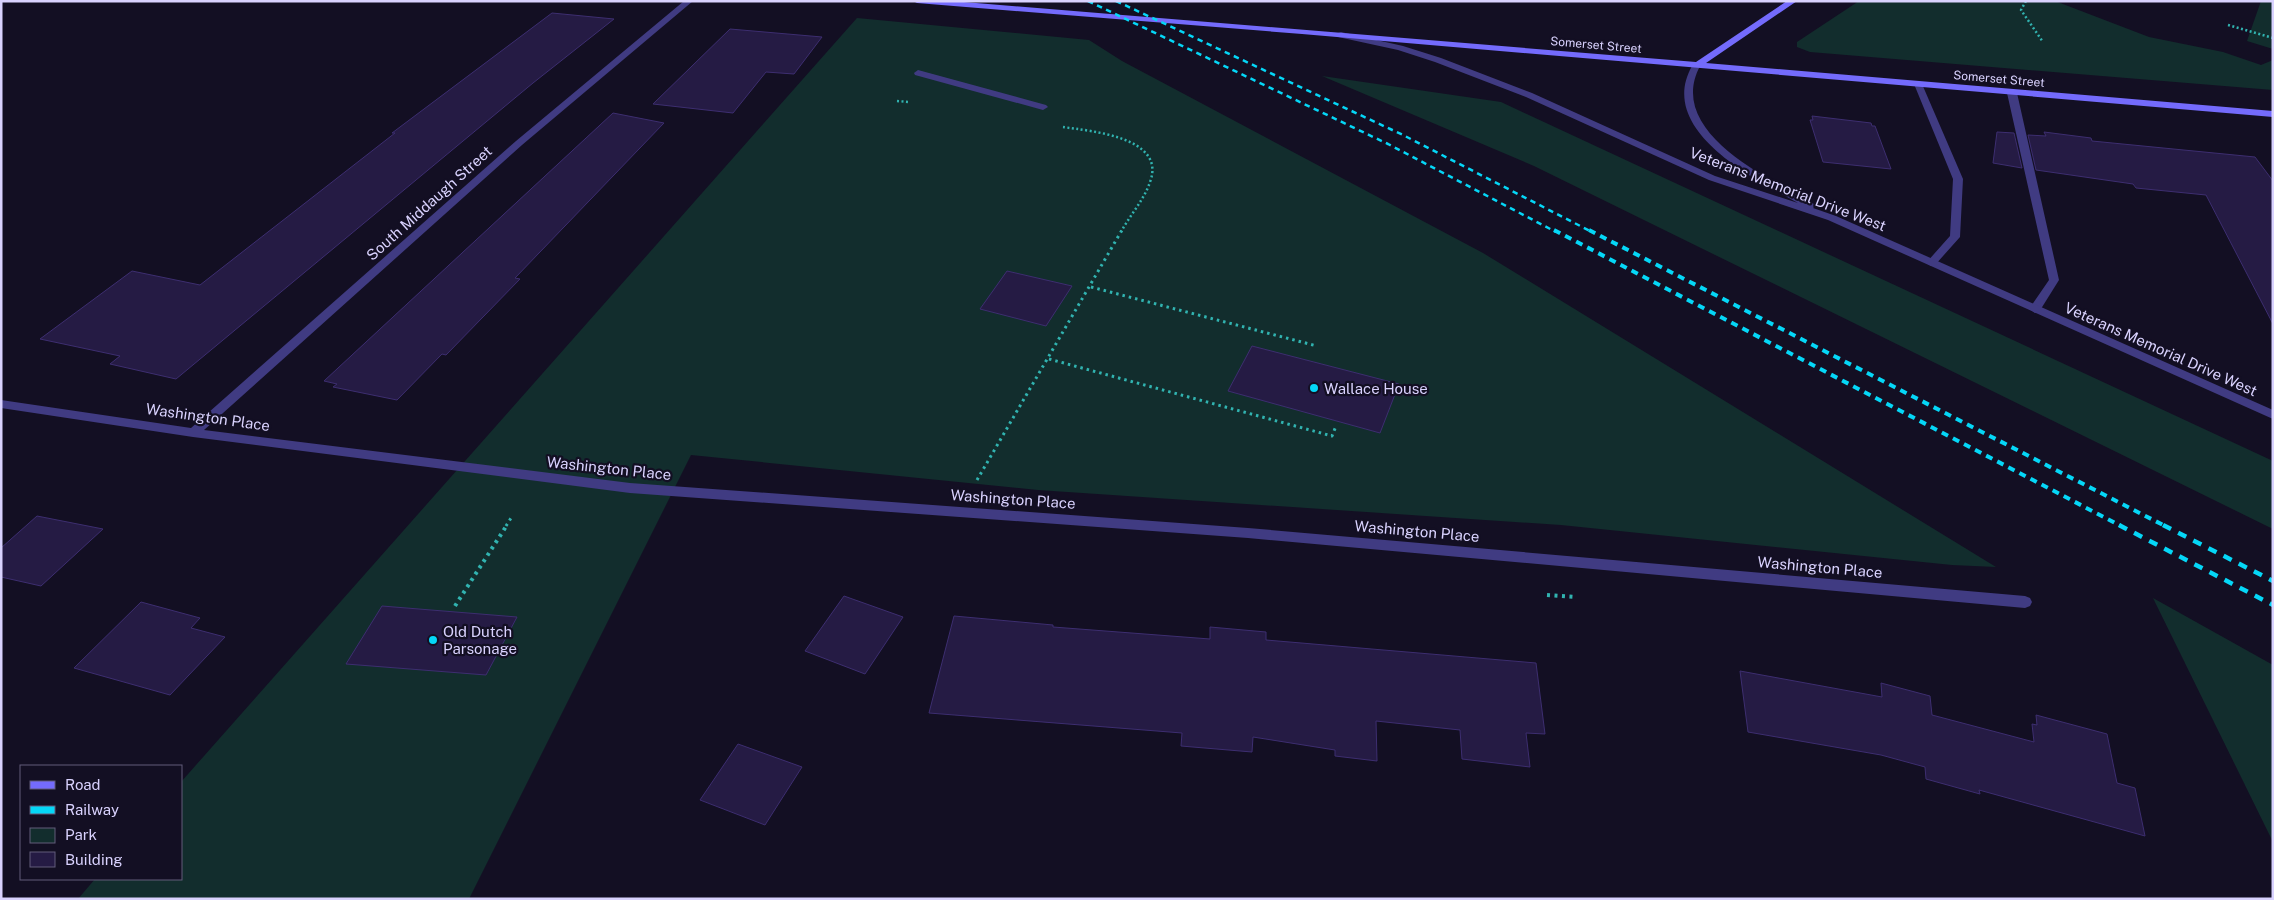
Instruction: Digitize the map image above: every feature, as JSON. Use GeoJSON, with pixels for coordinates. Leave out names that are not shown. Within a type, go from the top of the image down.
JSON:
{"type":"FeatureCollection","features":[{"type":"Feature","properties":{"kind":"street","name":"South Middaugh Street"},"geometry":{"type":"LineString","coordinates":[[193,432],[512,150],[689,1]]}},
{"type":"Feature","properties":{"kind":"street","name":"Somerset Street"},"geometry":{"type":"LineString","coordinates":[[917,1],[2273,114]]}},
{"type":"Feature","properties":{"kind":"street"},"geometry":{"type":"LineString","coordinates":[[1793,1],[1696,66],[1688,85],[1689,103],[1697,122],[1713,144],[1738,164],[1832,218]]}},
{"type":"Feature","properties":{"kind":"street","name":"Veterans Memorial Drive West"},"geometry":{"type":"LineString","coordinates":[[1341,35],[1400,48],[1438,60],[1529,95],[1712,178],[1832,218],[2273,415]]}},
{"type":"Feature","properties":{"kind":"street"},"geometry":{"type":"LineString","coordinates":[[918,72],[1043,107]]}},
{"type":"Feature","properties":{"kind":"street"},"geometry":{"type":"LineString","coordinates":[[1918,84],[1958,179],[1955,237],[1931,263]]}},
{"type":"Feature","properties":{"kind":"street"},"geometry":{"type":"LineString","coordinates":[[2012,92],[2054,280],[2035,309]]}},
{"type":"Feature","properties":{"kind":"street","name":"Washington Place"},"geometry":{"type":"LineString","coordinates":[[1,404],[193,432],[630,488],[1248,533],[2025,602]]}},
{"type":"Feature","properties":{"kind":"path"},"geometry":{"type":"LineString","coordinates":[[2026,1],[2021,10],[2043,42]]}},
{"type":"Feature","properties":{"kind":"path"},"geometry":{"type":"LineString","coordinates":[[2228,25],[2273,38]]}},
{"type":"Feature","properties":{"kind":"path"},"geometry":{"type":"LineString","coordinates":[[897,101],[916,104]]}},
{"type":"Feature","properties":{"kind":"path"},"geometry":{"type":"LineString","coordinates":[[977,480],[1091,287],[1128,218],[1151,184],[1154,168],[1150,158],[1129,141],[1058,126]]}},
{"type":"Feature","properties":{"kind":"path"},"geometry":{"type":"LineString","coordinates":[[1091,287],[1317,346]]}},
{"type":"Feature","properties":{"kind":"path"},"geometry":{"type":"LineString","coordinates":[[1049,359],[1332,436],[1336,426]]}},
{"type":"Feature","properties":{"kind":"path"},"geometry":{"type":"LineString","coordinates":[[455,606],[511,518]]}},
{"type":"Feature","properties":{"kind":"green space"},"geometry":{"type":"Polygon","coordinates":[[[1859,1],[2055,1],[2149,37],[2223,52],[2261,65],[2273,60],[2273,90],[1810,52],[1797,47],[1797,42],[1859,1]]]}},
{"type":"Feature","properties":{"kind":"green space"},"geometry":{"type":"Polygon","coordinates":[[[2261,1],[2273,1],[2273,49],[2247,41],[2261,1]]]}},
{"type":"Feature","properties":{"kind":"green space"},"geometry":{"type":"Polygon","coordinates":[[[857,18],[1089,40],[1122,61],[1483,253],[1996,567],[1952,565],[1561,525],[1038,490],[691,455],[469,899],[78,899],[94,880],[182,880],[182,781],[857,18]]]}},
{"type":"Feature","properties":{"kind":"green space"},"geometry":{"type":"Polygon","coordinates":[[[1322,76],[1501,102],[2273,461],[2273,529],[1534,166],[1322,76]]]}},
{"type":"Feature","properties":{"kind":"green space"},"geometry":{"type":"Polygon","coordinates":[[[2153,598],[2273,665],[2273,842],[2153,598]]]}},
{"type":"Feature","properties":{"kind":"building"},"geometry":{"type":"Polygon","coordinates":[[[552,13],[614,19],[533,83],[176,379],[110,364],[120,356],[40,339],[132,271],[200,285],[395,133],[392,133],[552,13]]]}},
{"type":"Feature","properties":{"kind":"building"},"geometry":{"type":"Polygon","coordinates":[[[730,29],[822,37],[794,74],[766,72],[733,113],[653,104],[730,29]]]}},
{"type":"Feature","properties":{"kind":"building"},"geometry":{"type":"Polygon","coordinates":[[[613,113],[664,123],[515,278],[520,279],[446,355],[442,354],[397,400],[333,387],[337,384],[324,381],[613,113]]]}},
{"type":"Feature","properties":{"kind":"building"},"geometry":{"type":"Polygon","coordinates":[[[1812,116],[1871,123],[1872,126],[1875,126],[1891,169],[1823,162],[1810,120],[1813,120],[1812,116]]]}},
{"type":"Feature","properties":{"kind":"building"},"geometry":{"type":"Polygon","coordinates":[[[1997,132],[2014,133],[2022,168],[1993,163],[1997,132]]]}},
{"type":"Feature","properties":{"kind":"building"},"geometry":{"type":"Polygon","coordinates":[[[2044,132],[2091,138],[2092,141],[2255,157],[2273,181],[2273,324],[2206,195],[2136,188],[2133,184],[2036,170],[2028,135],[2046,136],[2044,132]]]}},
{"type":"Feature","properties":{"kind":"building"},"geometry":{"type":"Polygon","coordinates":[[[1007,271],[1072,286],[1046,326],[980,309],[1007,271]]]}},
{"type":"Feature","properties":{"kind":"building","name":"Wallace House"},"geometry":{"type":"Polygon","coordinates":[[[1252,346],[1399,384],[1380,433],[1228,391],[1252,346]]]}},
{"type":"Feature","properties":{"kind":"building"},"geometry":{"type":"Polygon","coordinates":[[[37,516],[103,529],[41,586],[1,577],[1,548],[37,516]]]}},
{"type":"Feature","properties":{"kind":"building"},"geometry":{"type":"Polygon","coordinates":[[[844,596],[903,617],[865,674],[805,651],[844,596]]]}},
{"type":"Feature","properties":{"kind":"building"},"geometry":{"type":"Polygon","coordinates":[[[141,602],[200,618],[191,628],[225,637],[170,695],[74,668],[141,602]]]}},
{"type":"Feature","properties":{"kind":"building","name":"Old Dutch Parsonage"},"geometry":{"type":"Polygon","coordinates":[[[382,606],[517,617],[486,675],[346,664],[382,606]]]}},
{"type":"Feature","properties":{"kind":"building"},"geometry":{"type":"Polygon","coordinates":[[[954,616],[1053,625],[1053,627],[1210,639],[1210,627],[1266,632],[1266,640],[1536,663],[1545,734],[1526,733],[1530,767],[1462,759],[1460,730],[1376,721],[1377,761],[1335,756],[1335,750],[1253,737],[1252,752],[1181,746],[1182,733],[929,713],[954,616]]]}},
{"type":"Feature","properties":{"kind":"building"},"geometry":{"type":"Polygon","coordinates":[[[1740,671],[1882,697],[1881,683],[1930,696],[1932,715],[2034,742],[2032,724],[2037,725],[2036,715],[2107,734],[2117,783],[2135,788],[2145,836],[1979,790],[1980,794],[1926,779],[1925,767],[1881,755],[1748,732],[1740,671]]]}},
{"type":"Feature","properties":{"kind":"building"},"geometry":{"type":"Polygon","coordinates":[[[738,744],[802,767],[765,825],[700,800],[738,744]]]}},
{"type":"Feature","properties":{"kind":"railway"},"geometry":{"type":"LineString","coordinates":[[1088,1],[1388,144],[1556,232]]}},
{"type":"Feature","properties":{"kind":"railway"},"geometry":{"type":"LineString","coordinates":[[1116,1],[1403,135],[1592,232]]}},
{"type":"Feature","properties":{"kind":"railway"},"geometry":{"type":"LineString","coordinates":[[1554,230],[2121,526]]}},
{"type":"Feature","properties":{"kind":"railway"},"geometry":{"type":"LineString","coordinates":[[1589,230],[2165,526]]}},
{"type":"Feature","properties":{"kind":"railway"},"geometry":{"type":"LineString","coordinates":[[2119,525],[2273,605]]}},
{"type":"Feature","properties":{"kind":"railway"},"geometry":{"type":"LineString","coordinates":[[2163,525],[2273,581]]}},
{"type":"Feature","properties":{"kind":"place","name":"Wallace House"},"geometry":{"type":"Point","coordinates":[1314,388]}},
{"type":"Feature","properties":{"kind":"place","name":"Old Dutch Parsonage"},"geometry":{"type":"Point","coordinates":[433,640]}}]}
